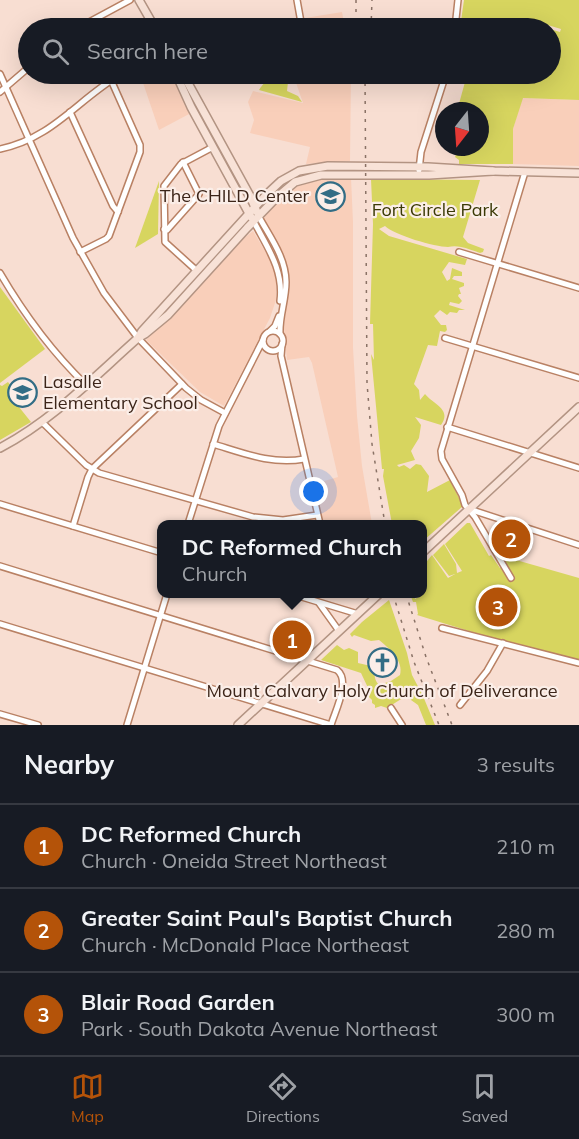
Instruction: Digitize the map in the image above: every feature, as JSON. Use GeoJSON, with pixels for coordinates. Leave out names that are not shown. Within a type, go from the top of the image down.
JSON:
{"type":"FeatureCollection","features":[{"type":"Feature","properties":{"kind":"main road"},"geometry":{"type":"LineString","coordinates":[[140,0],[150,18]]}},
{"type":"Feature","properties":{"kind":"main road"},"geometry":{"type":"LineString","coordinates":[[181,84],[249,215],[256,219]]}},
{"type":"Feature","properties":{"kind":"main road"},"geometry":{"type":"LineString","coordinates":[[190,84],[255,208],[256,219]]}},
{"type":"Feature","properties":{"kind":"main road"},"geometry":{"type":"LineString","coordinates":[[138,338],[255,208],[281,181],[294,173],[304,169],[328,166],[419,171]]}},
{"type":"Feature","properties":{"kind":"main road"},"geometry":{"type":"LineString","coordinates":[[0,448],[42,422],[138,338],[168,315],[256,219],[292,184],[313,176],[470,168],[494,171],[579,173]]}},
{"type":"Feature","properties":{"kind":"main road"},"geometry":{"type":"LineString","coordinates":[[427,549],[579,408]]}},
{"type":"Feature","properties":{"kind":"main road"},"geometry":{"type":"LineString","coordinates":[[238,725],[375,598]]}},
{"type":"Feature","properties":{"kind":"street"},"geometry":{"type":"LineString","coordinates":[[97,18],[130,0]]}},
{"type":"Feature","properties":{"kind":"street"},"geometry":{"type":"LineString","coordinates":[[297,0],[300,18]]}},
{"type":"Feature","properties":{"kind":"street"},"geometry":{"type":"LineString","coordinates":[[456,18],[458,0]]}},
{"type":"Feature","properties":{"kind":"street"},"geometry":{"type":"LineString","coordinates":[[0,74],[80,252],[108,299],[138,338],[182,384],[201,400],[225,413]]}},
{"type":"Feature","properties":{"kind":"street"},"geometry":{"type":"LineString","coordinates":[[0,92],[18,76]]}},
{"type":"Feature","properties":{"kind":"street"},"geometry":{"type":"LineString","coordinates":[[0,149],[29,140],[52,128],[106,84]]}},
{"type":"Feature","properties":{"kind":"street"},"geometry":{"type":"LineString","coordinates":[[80,252],[107,238],[140,155],[141,147],[113,84]]}},
{"type":"Feature","properties":{"kind":"street"},"geometry":{"type":"LineString","coordinates":[[419,171],[421,155],[443,84]]}},
{"type":"Feature","properties":{"kind":"street"},"geometry":{"type":"LineString","coordinates":[[70,112],[113,206],[118,212]]}},
{"type":"Feature","properties":{"kind":"street"},"geometry":{"type":"LineString","coordinates":[[197,271],[166,244],[163,188],[183,162],[213,147]]}},
{"type":"Feature","properties":{"kind":"street"},"geometry":{"type":"LineString","coordinates":[[164,230],[167,230],[199,194],[183,162]]}},
{"type":"Feature","properties":{"kind":"street"},"geometry":{"type":"LineString","coordinates":[[511,578],[470,510],[469,501],[462,495],[441,457],[441,448],[525,172]]}},
{"type":"Feature","properties":{"kind":"street"},"geometry":{"type":"LineString","coordinates":[[189,520],[225,413],[259,351],[265,335],[278,321],[281,280],[256,219]]}},
{"type":"Feature","properties":{"kind":"street"},"geometry":{"type":"LineString","coordinates":[[256,219],[276,247],[284,268],[286,285],[280,334],[281,356],[318,520]]}},
{"type":"Feature","properties":{"kind":"street"},"geometry":{"type":"LineString","coordinates":[[459,252],[579,288]]}},
{"type":"Feature","properties":{"kind":"street"},"geometry":{"type":"LineString","coordinates":[[0,273],[37,329],[86,385]]}},
{"type":"Feature","properties":{"kind":"street"},"geometry":{"type":"LineString","coordinates":[[270,331],[280,334]]}},
{"type":"Feature","properties":{"kind":"street"},"geometry":{"type":"LineString","coordinates":[[445,338],[579,378]]}},
{"type":"Feature","properties":{"kind":"street"},"geometry":{"type":"LineString","coordinates":[[263,340],[265,346],[281,356]]}},
{"type":"Feature","properties":{"kind":"street"},"geometry":{"type":"LineString","coordinates":[[259,351],[271,350],[282,344]]}},
{"type":"Feature","properties":{"kind":"street"},"geometry":{"type":"LineString","coordinates":[[73,526],[92,470],[182,384]]}},
{"type":"Feature","properties":{"kind":"street"},"geometry":{"type":"LineString","coordinates":[[42,422],[92,470],[261,519],[292,520],[317,515]]}},
{"type":"Feature","properties":{"kind":"street"},"geometry":{"type":"LineString","coordinates":[[447,427],[579,468]]}},
{"type":"Feature","properties":{"kind":"street"},"geometry":{"type":"LineString","coordinates":[[213,444],[266,460],[304,459]]}},
{"type":"Feature","properties":{"kind":"street"},"geometry":{"type":"LineString","coordinates":[[0,504],[157,551]]}},
{"type":"Feature","properties":{"kind":"street"},"geometry":{"type":"LineString","coordinates":[[470,510],[579,545]]}},
{"type":"Feature","properties":{"kind":"street"},"geometry":{"type":"LineString","coordinates":[[0,566],[335,669],[341,673],[343,683],[331,725],[0,624]]}},
{"type":"Feature","properties":{"kind":"street"},"geometry":{"type":"LineString","coordinates":[[126,725],[166,598]]}},
{"type":"Feature","properties":{"kind":"street"},"geometry":{"type":"LineString","coordinates":[[307,598],[358,614]]}},
{"type":"Feature","properties":{"kind":"street"},"geometry":{"type":"LineString","coordinates":[[318,601],[339,631]]}},
{"type":"Feature","properties":{"kind":"street"},"geometry":{"type":"LineString","coordinates":[[442,628],[579,663]]}},
{"type":"Feature","properties":{"kind":"street"},"geometry":{"type":"LineString","coordinates":[[460,705],[488,671],[503,643]]}},
{"type":"Feature","properties":{"kind":"street"},"geometry":{"type":"LineString","coordinates":[[391,708],[402,725]]}},
{"type":"Feature","properties":{"kind":"street"},"geometry":{"type":"LineString","coordinates":[[0,714],[38,725]]}},
{"type":"Feature","properties":{"kind":"shaded area"},"geometry":{"type":"Polygon","coordinates":[[[342,12],[343,18],[305,18],[342,12]]]}},
{"type":"Feature","properties":{"kind":"shaded area"},"geometry":{"type":"Polygon","coordinates":[[[143,84],[177,84],[191,113],[159,130],[143,84]]]}},
{"type":"Feature","properties":{"kind":"shaded area"},"geometry":{"type":"Polygon","coordinates":[[[296,84],[351,84],[350,161],[306,164],[310,147],[250,133],[254,120],[248,102],[253,91],[303,103],[296,84]]]}},
{"type":"Feature","properties":{"kind":"shaded area"},"geometry":{"type":"Polygon","coordinates":[[[522,98],[579,100],[579,166],[513,164],[513,129],[522,98]]]}},
{"type":"Feature","properties":{"kind":"shaded area"},"geometry":{"type":"Polygon","coordinates":[[[351,178],[353,348],[357,416],[362,466],[371,520],[323,520],[314,484],[338,477],[312,363],[309,357],[287,360],[284,328],[288,293],[286,266],[284,256],[263,217],[292,188],[310,180],[351,178]]]}},
{"type":"Feature","properties":{"kind":"shaded area"},"geometry":{"type":"Polygon","coordinates":[[[253,231],[276,274],[276,300],[270,318],[224,406],[200,392],[146,340],[239,242],[253,231]]]}},
{"type":"Feature","properties":{"kind":"green space"},"geometry":{"type":"Polygon","coordinates":[[[464,0],[579,0],[579,100],[523,98],[513,129],[513,164],[459,164],[455,156],[489,156],[489,102],[459,102],[464,84],[561,84],[561,18],[461,18],[464,0]]]}},
{"type":"Feature","properties":{"kind":"green space"},"geometry":{"type":"Polygon","coordinates":[[[288,84],[287,91],[298,96],[302,102],[259,90],[263,85],[288,84]]]}},
{"type":"Feature","properties":{"kind":"green space","name":"Fort Circle Park"},"geometry":{"type":"Polygon","coordinates":[[[371,179],[480,180],[463,237],[468,243],[484,249],[483,252],[425,243],[405,237],[385,226],[379,229],[389,236],[467,259],[465,265],[449,262],[442,272],[447,281],[450,279],[452,268],[462,272],[462,276],[454,276],[452,279],[464,283],[464,286],[459,288],[461,294],[458,296],[462,301],[459,304],[450,302],[449,305],[465,310],[459,310],[457,313],[450,312],[447,315],[440,310],[434,316],[441,325],[446,325],[447,330],[440,331],[437,346],[428,345],[414,384],[419,390],[420,400],[425,394],[443,411],[444,420],[441,425],[415,417],[421,425],[419,438],[411,451],[415,460],[397,465],[399,467],[404,465],[410,469],[416,464],[421,465],[429,476],[427,492],[450,480],[463,506],[427,538],[427,520],[391,520],[383,476],[371,354],[374,360],[373,324],[370,324],[373,224],[371,179]]]}},
{"type":"Feature","properties":{"kind":"green space"},"geometry":{"type":"Polygon","coordinates":[[[159,181],[158,234],[135,248],[159,181]]]}},
{"type":"Feature","properties":{"kind":"green space"},"geometry":{"type":"Polygon","coordinates":[[[0,287],[45,349],[0,383],[0,287]]]}},
{"type":"Feature","properties":{"kind":"green space"},"geometry":{"type":"Polygon","coordinates":[[[8,382],[16,393],[11,397],[31,422],[0,440],[0,385],[8,382]]]}},
{"type":"Feature","properties":{"kind":"green space"},"geometry":{"type":"Polygon","coordinates":[[[467,523],[470,523],[489,556],[491,555],[500,568],[509,558],[579,578],[579,661],[417,615],[416,602],[413,602],[412,598],[427,598],[427,561],[432,555],[448,578],[455,574],[449,576],[433,555],[444,544],[456,564],[457,573],[462,571],[445,544],[467,523]]]}},
{"type":"Feature","properties":{"kind":"green space"},"geometry":{"type":"Polygon","coordinates":[[[389,600],[412,675],[435,725],[426,725],[418,705],[411,700],[409,694],[387,708],[381,706],[375,708],[368,696],[369,690],[361,673],[321,660],[337,645],[344,650],[349,648],[358,652],[358,663],[371,666],[379,685],[400,675],[398,660],[383,643],[379,640],[371,641],[354,635],[352,637],[350,634],[389,600]]]}},
{"type":"Feature","properties":{"kind":"railway"},"geometry":{"type":"LineString","coordinates":[[356,0],[356,18]]}},
{"type":"Feature","properties":{"kind":"railway"},"geometry":{"type":"LineString","coordinates":[[371,18],[372,0]]}},
{"type":"Feature","properties":{"kind":"railway"},"geometry":{"type":"LineString","coordinates":[[365,84],[367,383],[372,444],[384,520]]}},
{"type":"Feature","properties":{"kind":"railway"},"geometry":{"type":"LineString","coordinates":[[394,598],[414,662],[439,725]]}},
{"type":"Feature","properties":{"kind":"railway"},"geometry":{"type":"LineString","coordinates":[[407,598],[426,657],[452,725]]}},
{"type":"Feature","properties":{"kind":"place","name":"The CHILD Center"},"geometry":{"type":"Point","coordinates":[330,196]}},
{"type":"Feature","properties":{"kind":"place","name":"Lasalle Elementary School"},"geometry":{"type":"Point","coordinates":[22,392]}},
{"type":"Feature","properties":{"kind":"place","name":"Greater Saint Paul's Baptist Church"},"geometry":{"type":"Point","coordinates":[511,539]}},
{"type":"Feature","properties":{"kind":"place","name":"Blair Road Garden"},"geometry":{"type":"Point","coordinates":[498,607]}},
{"type":"Feature","properties":{"kind":"place","name":"DC Reformed Church"},"geometry":{"type":"Point","coordinates":[292,640]}},
{"type":"Feature","properties":{"kind":"place","name":"Mount Calvary Holy Church of Deliverance"},"geometry":{"type":"Point","coordinates":[382,662]}}]}
